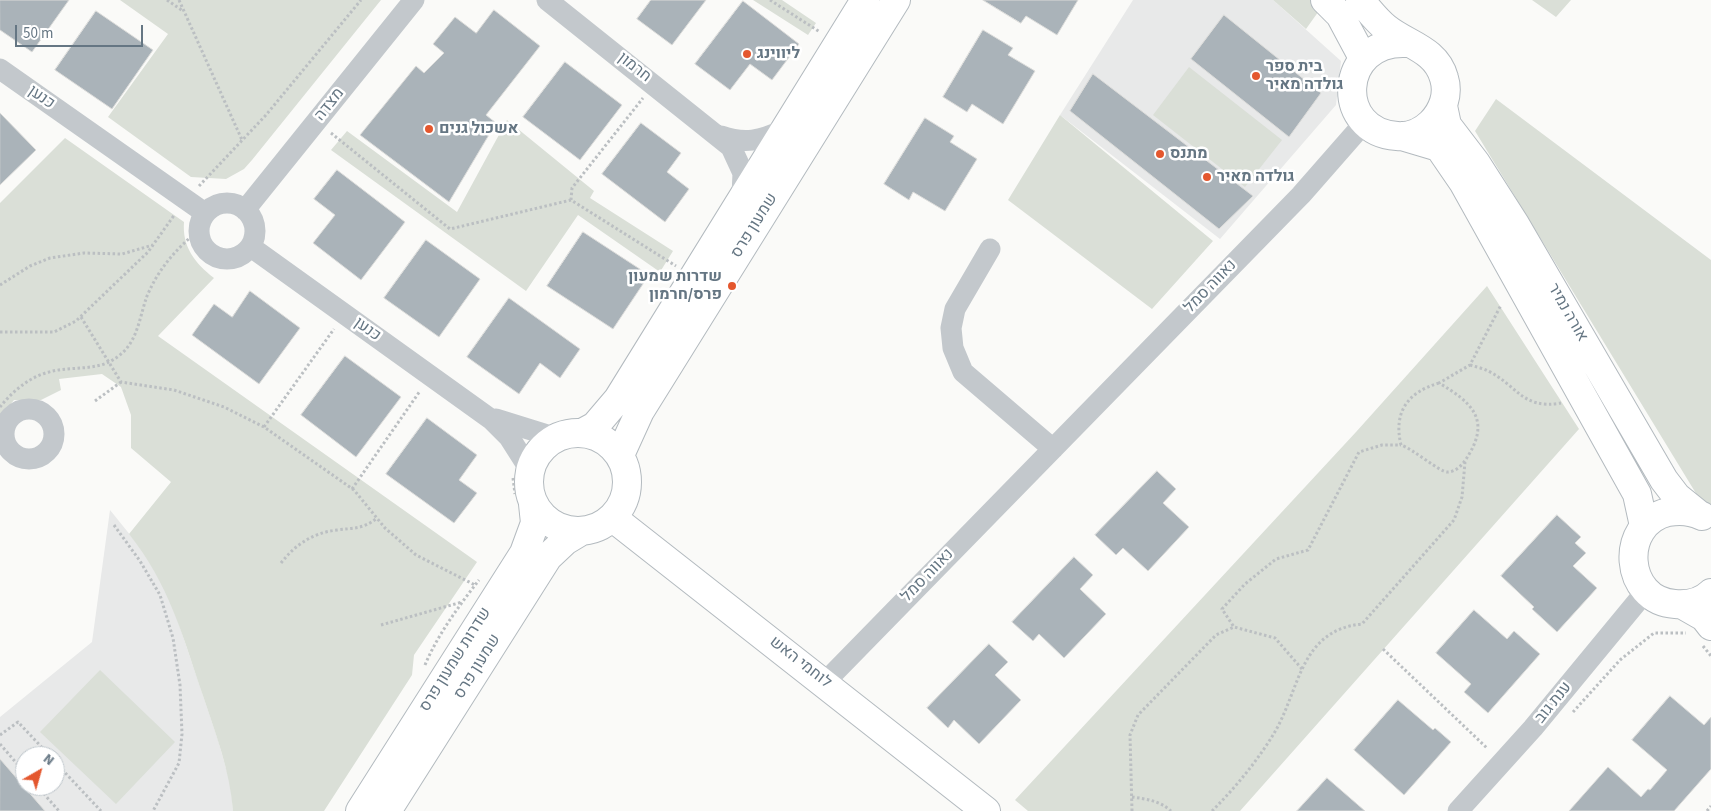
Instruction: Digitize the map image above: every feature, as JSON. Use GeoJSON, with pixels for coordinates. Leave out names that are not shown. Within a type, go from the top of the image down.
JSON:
{"type":"FeatureCollection","features":[{"type":"Feature","properties":{"kind":"street","name":"מצדה"},"geometry":{"type":"LineString","coordinates":[[246,210],[414,0]]}},
{"type":"Feature","properties":{"kind":"street","name":"חרמון"},"geometry":{"type":"LineString","coordinates":[[547,0],[731,146],[743,173],[742,196]]}},
{"type":"Feature","properties":{"kind":"street","name":"שמעון פרס"},"geometry":{"type":"LineString","coordinates":[[570,436],[595,426],[613,406],[865,0]]}},
{"type":"Feature","properties":{"kind":"street","name":"שמעון פרס"},"geometry":{"type":"LineString","coordinates":[[620,455],[640,411],[896,0]]}},
{"type":"Feature","properties":{"kind":"street"},"geometry":{"type":"LineString","coordinates":[[1325,0],[1340,15],[1363,58]]}},
{"type":"Feature","properties":{"kind":"street"},"geometry":{"type":"LineString","coordinates":[[1360,0],[1384,27],[1405,43],[1427,52],[1442,71],[1446,94],[1443,106],[1437,117],[1428,127],[1416,134],[1388,136],[1376,131],[1358,113],[1352,91],[1356,69],[1363,58],[1382,45],[1405,43]]}},
{"type":"Feature","properties":{"kind":"street","name":"כנען"},"geometry":{"type":"LineString","coordinates":[[0,69],[186,200],[202,222]]}},
{"type":"Feature","properties":{"kind":"street","name":"אורה נמיר"},"geometry":{"type":"LineString","coordinates":[[1443,106],[1447,124],[1476,163],[1515,224],[1664,480],[1677,497],[1704,519]]}},
{"type":"Feature","properties":{"kind":"street","name":"נאווה סמל"},"geometry":{"type":"LineString","coordinates":[[825,682],[1301,195],[1365,122]]}},
{"type":"Feature","properties":{"kind":"street","name":"חרמון"},"geometry":{"type":"LineString","coordinates":[[720,136],[735,141],[747,142],[770,136],[783,130]]}},
{"type":"Feature","properties":{"kind":"street","name":"אורה נמיר"},"geometry":{"type":"LineString","coordinates":[[1402,136],[1439,148],[1463,182],[1637,494],[1644,526]]}},
{"type":"Feature","properties":{"kind":"street"},"geometry":{"type":"LineString","coordinates":[[224,203],[246,210],[254,223],[255,231],[250,247],[236,258],[218,258],[204,247],[202,222],[211,208],[224,203]]}},
{"type":"Feature","properties":{"kind":"street","name":"כנען"},"geometry":{"type":"LineString","coordinates":[[250,247],[484,414],[509,437],[530,470]]}},
{"type":"Feature","properties":{"kind":"street"},"geometry":{"type":"LineString","coordinates":[[990,249],[954,309],[952,328],[954,348],[963,372],[1053,449]]}},
{"type":"Feature","properties":{"kind":"street","name":"כנען"},"geometry":{"type":"LineString","coordinates":[[484,414],[512,425],[570,436]]}},
{"type":"Feature","properties":{"kind":"street"},"geometry":{"type":"LineString","coordinates":[[570,436],[603,439],[620,455],[628,480],[627,493],[622,506],[613,518],[593,530],[580,532],[557,528],[541,516],[533,504],[529,490],[530,470],[540,450],[570,436]]}},
{"type":"Feature","properties":{"kind":"street","name":"שדרות שמעון פרס"},"geometry":{"type":"LineString","coordinates":[[360,811],[497,595],[531,537],[535,524],[533,504]]}},
{"type":"Feature","properties":{"kind":"street"},"geometry":{"type":"LineString","coordinates":[[1704,519],[1674,511],[1663,514],[1644,526],[1637,537],[1632,560],[1634,571],[1646,591],[1657,599],[1670,604],[1683,605],[1697,602],[1711,593]]}},
{"type":"Feature","properties":{"kind":"street","name":"לוחמי האש"},"geometry":{"type":"LineString","coordinates":[[613,518],[825,682],[986,811]]}},
{"type":"Feature","properties":{"kind":"street","name":"שמעון פרס"},"geometry":{"type":"LineString","coordinates":[[387,811],[548,558],[565,540],[580,532]]}},
{"type":"Feature","properties":{"kind":"street","name":"ענת גוב"},"geometry":{"type":"LineString","coordinates":[[1458,811],[1533,728],[1646,591]]}},
{"type":"Feature","properties":{"kind":"street"},"geometry":{"type":"LineString","coordinates":[[1683,605],[1704,617],[1702,636]]}},
{"type":"Feature","properties":{"kind":"path"},"geometry":{"type":"LineString","coordinates":[[167,0],[185,12]]}},
{"type":"Feature","properties":{"kind":"path"},"geometry":{"type":"LineString","coordinates":[[179,0],[242,140]]}},
{"type":"Feature","properties":{"kind":"path"},"geometry":{"type":"LineString","coordinates":[[0,332],[54,332],[81,317],[153,245],[186,200],[266,116],[361,0]]}},
{"type":"Feature","properties":{"kind":"path"},"geometry":{"type":"LineString","coordinates":[[770,0],[838,44]]}},
{"type":"Feature","properties":{"kind":"path"},"geometry":{"type":"LineString","coordinates":[[571,200],[572,188],[654,84]]}},
{"type":"Feature","properties":{"kind":"path"},"geometry":{"type":"LineString","coordinates":[[316,121],[450,229],[571,200],[693,276]]}},
{"type":"Feature","properties":{"kind":"path"},"geometry":{"type":"LineString","coordinates":[[0,407],[10,394],[29,381],[49,372],[89,369],[108,362],[131,344],[148,295],[162,267],[202,222]]}},
{"type":"Feature","properties":{"kind":"path"},"geometry":{"type":"LineString","coordinates":[[0,286],[30,266],[50,258],[84,253],[122,254],[153,245]]}},
{"type":"Feature","properties":{"kind":"path"},"geometry":{"type":"LineString","coordinates":[[1401,445],[1398,420],[1411,398],[1422,389],[1439,383],[1470,365],[1501,305]]}},
{"type":"Feature","properties":{"kind":"path"},"geometry":{"type":"LineString","coordinates":[[264,427],[345,315]]}},
{"type":"Feature","properties":{"kind":"path"},"geometry":{"type":"LineString","coordinates":[[81,317],[121,382]]}},
{"type":"Feature","properties":{"kind":"path"},"geometry":{"type":"LineString","coordinates":[[1470,365],[1489,371],[1520,396],[1546,406],[1561,404]]}},
{"type":"Feature","properties":{"kind":"path"},"geometry":{"type":"LineString","coordinates":[[352,489],[430,376]]}},
{"type":"Feature","properties":{"kind":"path"},"geometry":{"type":"LineString","coordinates":[[95,402],[121,382],[174,390],[224,407],[264,427],[352,489],[377,518],[416,555],[497,595]]}},
{"type":"Feature","properties":{"kind":"path"},"geometry":{"type":"LineString","coordinates":[[1234,627],[1222,609],[1245,584],[1276,559],[1308,550],[1359,452],[1382,445],[1401,445],[1420,454],[1440,470],[1448,472],[1456,470],[1465,462],[1477,441],[1478,419],[1466,402],[1439,383]]}},
{"type":"Feature","properties":{"kind":"path"},"geometry":{"type":"LineString","coordinates":[[1212,811],[1234,787],[1270,740],[1284,714],[1295,682],[1312,652],[1332,632],[1348,625],[1362,624],[1454,520],[1462,496],[1465,462]]}},
{"type":"Feature","properties":{"kind":"path"},"geometry":{"type":"LineString","coordinates":[[281,564],[292,550],[303,541],[322,532],[359,529],[370,525],[377,518]]}},
{"type":"Feature","properties":{"kind":"path"},"geometry":{"type":"LineString","coordinates":[[114,525],[140,560],[160,595],[173,638],[180,686],[182,734],[179,763],[153,811]]}},
{"type":"Feature","properties":{"kind":"path"},"geometry":{"type":"LineString","coordinates":[[381,625],[462,602]]}},
{"type":"Feature","properties":{"kind":"path"},"geometry":{"type":"LineString","coordinates":[[1132,811],[1130,735],[1138,715],[1216,635],[1234,627],[1275,638],[1302,670]]}},
{"type":"Feature","properties":{"kind":"path"},"geometry":{"type":"LineString","coordinates":[[1568,717],[1620,660],[1654,633],[1686,633],[1702,636],[1711,656]]}},
{"type":"Feature","properties":{"kind":"path"},"geometry":{"type":"LineString","coordinates":[[1384,650],[1488,749]]}},
{"type":"Feature","properties":{"kind":"path"},"geometry":{"type":"LineString","coordinates":[[0,735],[18,722],[41,746]]}},
{"type":"Feature","properties":{"kind":"path"},"geometry":{"type":"LineString","coordinates":[[0,744],[15,761]]}},
{"type":"Feature","properties":{"kind":"path"},"geometry":{"type":"LineString","coordinates":[[65,773],[101,811]]}},
{"type":"Feature","properties":{"kind":"path"},"geometry":{"type":"LineString","coordinates":[[45,796],[58,811]]}},
{"type":"Feature","properties":{"kind":"path"},"geometry":{"type":"LineString","coordinates":[[1132,797],[1150,800],[1172,811]]}},
{"type":"Feature","properties":{"kind":"path"},"geometry":{"type":"LineString","coordinates":[[1707,811],[1711,806]]}},
{"type":"Feature","properties":{"kind":"shaded area"},"geometry":{"type":"Polygon","coordinates":[[[120,0],[381,0],[252,160],[244,169],[226,179],[191,177],[108,117],[168,34],[120,0]]]}},
{"type":"Feature","properties":{"kind":"shaded area"},"geometry":{"type":"Polygon","coordinates":[[[753,0],[782,0],[816,23],[808,35],[753,0]]]}},
{"type":"Feature","properties":{"kind":"shaded area","name":"גולדה מאיר"},"geometry":{"type":"Polygon","coordinates":[[[1133,0],[1273,0],[1341,61],[1336,105],[1220,239],[1060,115],[1133,0]]]}},
{"type":"Feature","properties":{"kind":"shaded area"},"geometry":{"type":"Polygon","coordinates":[[[1273,0],[1325,0],[1326,1],[1306,29],[1273,0]]]}},
{"type":"Feature","properties":{"kind":"shaded area"},"geometry":{"type":"Polygon","coordinates":[[[1532,0],[1571,0],[1556,17],[1532,0]]]}},
{"type":"Feature","properties":{"kind":"shaded area"},"geometry":{"type":"Polygon","coordinates":[[[1189,67],[1282,140],[1245,187],[1153,115],[1189,67]]]}},
{"type":"Feature","properties":{"kind":"shaded area"},"geometry":{"type":"Polygon","coordinates":[[[1496,99],[1711,260],[1711,518],[1475,131],[1496,99]]]}},
{"type":"Feature","properties":{"kind":"shaded area"},"geometry":{"type":"Polygon","coordinates":[[[1060,115],[1213,241],[1152,309],[1008,200],[1060,115]]]}},
{"type":"Feature","properties":{"kind":"shaded area"},"geometry":{"type":"Polygon","coordinates":[[[507,120],[594,191],[590,198],[673,251],[660,272],[578,215],[526,291],[331,150],[347,131],[457,212],[507,120]]]}},
{"type":"Feature","properties":{"kind":"shaded area"},"geometry":{"type":"Polygon","coordinates":[[[65,138],[184,222],[185,239],[191,254],[214,278],[158,336],[477,562],[414,655],[412,675],[324,811],[233,811],[229,781],[221,751],[181,630],[154,572],[129,534],[171,482],[131,448],[131,415],[121,387],[102,374],[59,379],[61,390],[41,400],[14,400],[0,417],[0,203],[65,138]]]}},
{"type":"Feature","properties":{"kind":"shaded area"},"geometry":{"type":"Polygon","coordinates":[[[1487,286],[1579,429],[1240,811],[1028,811],[1015,800],[1356,432],[1487,286]]]}},
{"type":"Feature","properties":{"kind":"shaded area"},"geometry":{"type":"Polygon","coordinates":[[[110,510],[144,552],[170,598],[218,740],[231,786],[233,811],[0,811],[0,717],[92,642],[110,510]]]}},
{"type":"Feature","properties":{"kind":"shaded area"},"geometry":{"type":"Polygon","coordinates":[[[100,670],[175,742],[116,804],[65,756],[65,746],[55,746],[40,732],[100,670]]]}},
{"type":"Feature","properties":{"kind":"building"},"geometry":{"type":"Polygon","coordinates":[[[0,0],[69,0],[32,52],[0,30],[0,0]]]}},
{"type":"Feature","properties":{"kind":"building"},"geometry":{"type":"Polygon","coordinates":[[[651,0],[706,0],[672,45],[637,19],[651,0]]]}},
{"type":"Feature","properties":{"kind":"building"},"geometry":{"type":"Polygon","coordinates":[[[983,0],[1078,0],[1057,35],[1026,16],[1021,23],[983,0]]]}},
{"type":"Feature","properties":{"kind":"building","name":"ליווינג"},"geometry":{"type":"Polygon","coordinates":[[[743,1],[799,44],[772,80],[750,64],[730,90],[695,64],[743,1]]]}},
{"type":"Feature","properties":{"kind":"building","name":"אשכול גנים"},"geometry":{"type":"Polygon","coordinates":[[[494,10],[540,46],[486,115],[496,123],[449,202],[360,135],[416,66],[424,73],[444,53],[433,44],[455,17],[476,33],[494,10]]]}},
{"type":"Feature","properties":{"kind":"building"},"geometry":{"type":"Polygon","coordinates":[[[96,11],[153,50],[112,109],[55,70],[96,11]]]}},
{"type":"Feature","properties":{"kind":"building","name":"בית ספר גולדה מאיר"},"geometry":{"type":"Polygon","coordinates":[[[1224,15],[1321,93],[1289,137],[1191,59],[1224,15]]]}},
{"type":"Feature","properties":{"kind":"building"},"geometry":{"type":"Polygon","coordinates":[[[983,30],[1013,48],[1008,55],[1035,71],[1003,124],[972,104],[967,112],[943,97],[983,30]]]}},
{"type":"Feature","properties":{"kind":"building"},"geometry":{"type":"Polygon","coordinates":[[[565,62],[622,105],[580,160],[523,117],[565,62]]]}},
{"type":"Feature","properties":{"kind":"building","name":"מתנס"},"geometry":{"type":"Polygon","coordinates":[[[1093,74],[1253,196],[1219,229],[1070,111],[1093,74]]]}},
{"type":"Feature","properties":{"kind":"building"},"geometry":{"type":"Polygon","coordinates":[[[0,113],[36,150],[0,185],[0,113]]]}},
{"type":"Feature","properties":{"kind":"building"},"geometry":{"type":"Polygon","coordinates":[[[925,118],[954,136],[950,142],[977,159],[945,211],[913,192],[909,200],[884,184],[925,118]]]}},
{"type":"Feature","properties":{"kind":"building"},"geometry":{"type":"Polygon","coordinates":[[[641,123],[681,153],[667,172],[689,189],[665,222],[602,174],[641,123]]]}},
{"type":"Feature","properties":{"kind":"building"},"geometry":{"type":"Polygon","coordinates":[[[337,170],[405,222],[361,280],[313,243],[335,215],[314,199],[337,170]]]}},
{"type":"Feature","properties":{"kind":"building"},"geometry":{"type":"Polygon","coordinates":[[[583,232],[649,275],[613,329],[547,286],[583,232]]]}},
{"type":"Feature","properties":{"kind":"building"},"geometry":{"type":"Polygon","coordinates":[[[426,240],[480,279],[439,337],[384,298],[426,240]]]}},
{"type":"Feature","properties":{"kind":"building"},"geometry":{"type":"Polygon","coordinates":[[[250,291],[300,328],[259,384],[192,335],[214,304],[232,317],[250,291]]]}},
{"type":"Feature","properties":{"kind":"building"},"geometry":{"type":"Polygon","coordinates":[[[509,298],[580,349],[560,378],[540,363],[519,394],[467,357],[509,298]]]}},
{"type":"Feature","properties":{"kind":"building"},"geometry":{"type":"Polygon","coordinates":[[[345,356],[401,397],[356,457],[301,415],[345,356]]]}},
{"type":"Feature","properties":{"kind":"building"},"geometry":{"type":"Polygon","coordinates":[[[427,418],[477,455],[459,480],[477,493],[454,523],[386,474],[427,418]]]}},
{"type":"Feature","properties":{"kind":"building"},"geometry":{"type":"Polygon","coordinates":[[[1157,471],[1176,489],[1163,503],[1189,527],[1148,571],[1123,548],[1116,555],[1095,535],[1157,471]]]}},
{"type":"Feature","properties":{"kind":"building"},"geometry":{"type":"Polygon","coordinates":[[[1557,515],[1581,537],[1575,543],[1586,553],[1573,566],[1597,588],[1557,632],[1501,576],[1557,515]]]}},
{"type":"Feature","properties":{"kind":"building"},"geometry":{"type":"Polygon","coordinates":[[[1074,557],[1093,575],[1080,589],[1106,614],[1064,658],[1039,634],[1033,641],[1012,622],[1074,557]]]}},
{"type":"Feature","properties":{"kind":"building"},"geometry":{"type":"Polygon","coordinates":[[[1474,610],[1507,639],[1514,631],[1540,654],[1488,713],[1464,692],[1471,684],[1436,653],[1474,610]]]}},
{"type":"Feature","properties":{"kind":"building"},"geometry":{"type":"Polygon","coordinates":[[[989,644],[1008,662],[995,675],[1021,700],[979,744],[954,720],[948,728],[927,708],[989,644]]]}},
{"type":"Feature","properties":{"kind":"building"},"geometry":{"type":"Polygon","coordinates":[[[1670,696],[1704,725],[1711,717],[1711,769],[1674,811],[1569,811],[1608,767],[1641,797],[1648,789],[1650,790],[1667,770],[1632,740],[1670,696]]]}},
{"type":"Feature","properties":{"kind":"building"},"geometry":{"type":"Polygon","coordinates":[[[1398,700],[1433,730],[1435,728],[1451,742],[1404,795],[1354,750],[1398,700]]]}},
{"type":"Feature","properties":{"kind":"building"},"geometry":{"type":"Polygon","coordinates":[[[0,759],[15,776],[15,796],[32,796],[45,811],[0,811],[0,759]]]}},
{"type":"Feature","properties":{"kind":"building"},"geometry":{"type":"Polygon","coordinates":[[[1327,778],[1365,811],[1297,811],[1327,778]]]}},
{"type":"Feature","properties":{"kind":"place","name":"ליווינג"},"geometry":{"type":"Point","coordinates":[747,54]}},
{"type":"Feature","properties":{"kind":"place","name":"בית ספר גולדה מאיר"},"geometry":{"type":"Point","coordinates":[1256,76]}},
{"type":"Feature","properties":{"kind":"place","name":"אשכול גנים"},"geometry":{"type":"Point","coordinates":[429,129]}},
{"type":"Feature","properties":{"kind":"place","name":"מתנס"},"geometry":{"type":"Point","coordinates":[1160,154]}},
{"type":"Feature","properties":{"kind":"place","name":"גולדה מאיר"},"geometry":{"type":"Point","coordinates":[1207,177]}},
{"type":"Feature","properties":{"kind":"place","name":"שדרות שמעון פרס/חרמון"},"geometry":{"type":"Point","coordinates":[732,286]}}]}
